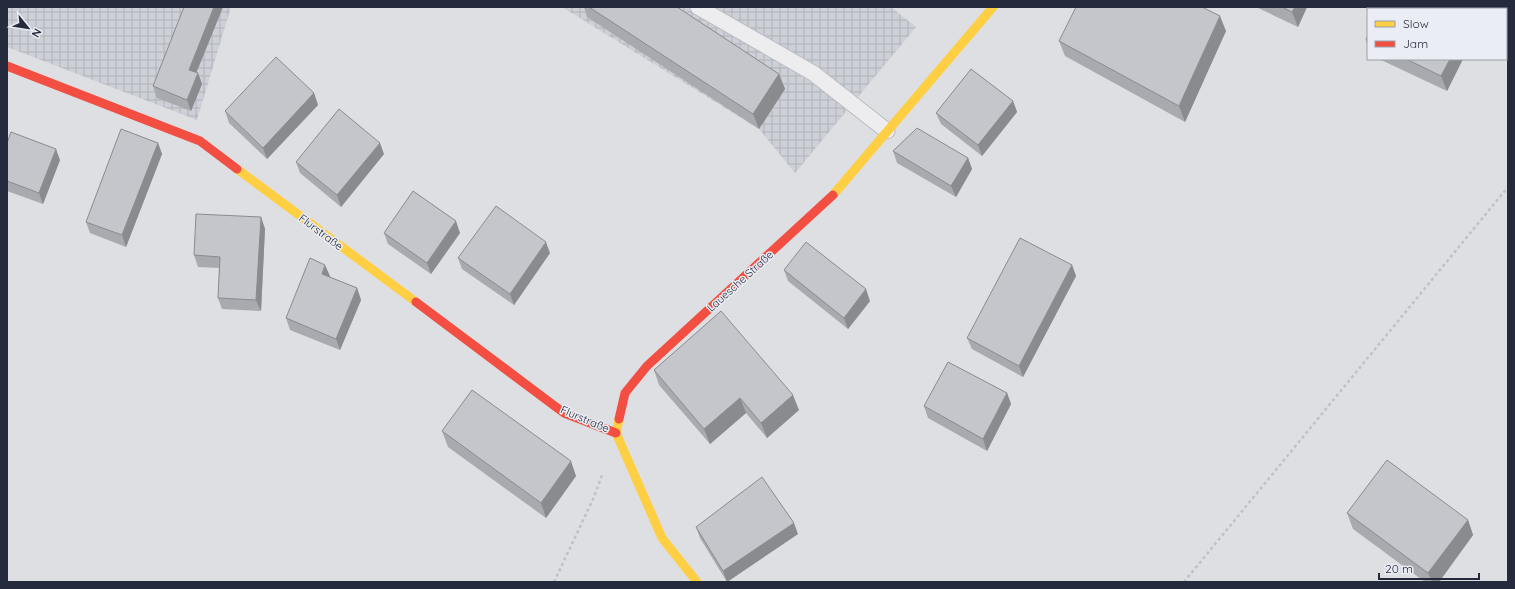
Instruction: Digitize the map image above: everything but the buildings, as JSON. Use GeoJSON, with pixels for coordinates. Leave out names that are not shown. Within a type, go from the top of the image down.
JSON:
{"type":"FeatureCollection","features":[{"type":"Feature","properties":{"kind":"street","name":"Lauesche Straße"},"geometry":{"type":"LineString","coordinates":[[616,433],[624,392],[647,366],[826,203],[993,7]]}},
{"type":"Feature","properties":{"kind":"street","name":"Flurstraße"},"geometry":{"type":"LineString","coordinates":[[7,66],[200,141],[564,413],[616,433]]}},
{"type":"Feature","properties":{"kind":"street"},"geometry":{"type":"LineString","coordinates":[[616,433],[662,538],[697,582]]}},
{"type":"Feature","properties":{"kind":"lane"},"geometry":{"type":"LineString","coordinates":[[698,7],[813,73],[887,131]]}},
{"type":"Feature","properties":{"kind":"path"},"geometry":{"type":"LineString","coordinates":[[1184,582],[1508,187]]}},
{"type":"Feature","properties":{"kind":"path"},"geometry":{"type":"LineString","coordinates":[[554,582],[594,497],[616,433]]}},
{"type":"Feature","properties":{"kind":"shaded area"},"geometry":{"type":"Polygon","coordinates":[[[7,7],[231,7],[197,120],[7,47],[7,7]]]}},
{"type":"Feature","properties":{"kind":"shaded area"},"geometry":{"type":"Polygon","coordinates":[[[562,7],[891,7],[916,27],[795,173],[759,129],[562,7]]]}},
{"type":"Feature","properties":{"kind":"traffic: slow"},"geometry":{"type":"LineString","coordinates":[[833,195],[993,7]]}},
{"type":"Feature","properties":{"kind":"traffic: slow"},"geometry":{"type":"LineString","coordinates":[[237,169],[416,302]]}},
{"type":"Feature","properties":{"kind":"traffic: slow"},"geometry":{"type":"LineString","coordinates":[[619,419],[616,433],[662,538],[697,582]]}},
{"type":"Feature","properties":{"kind":"traffic: jam"},"geometry":{"type":"LineString","coordinates":[[7,66],[200,141],[237,169]]}},
{"type":"Feature","properties":{"kind":"traffic: jam"},"geometry":{"type":"LineString","coordinates":[[619,419],[625,393],[647,366],[833,195]]}},
{"type":"Feature","properties":{"kind":"traffic: jam"},"geometry":{"type":"LineString","coordinates":[[416,302],[564,413],[616,433]]}}]}
